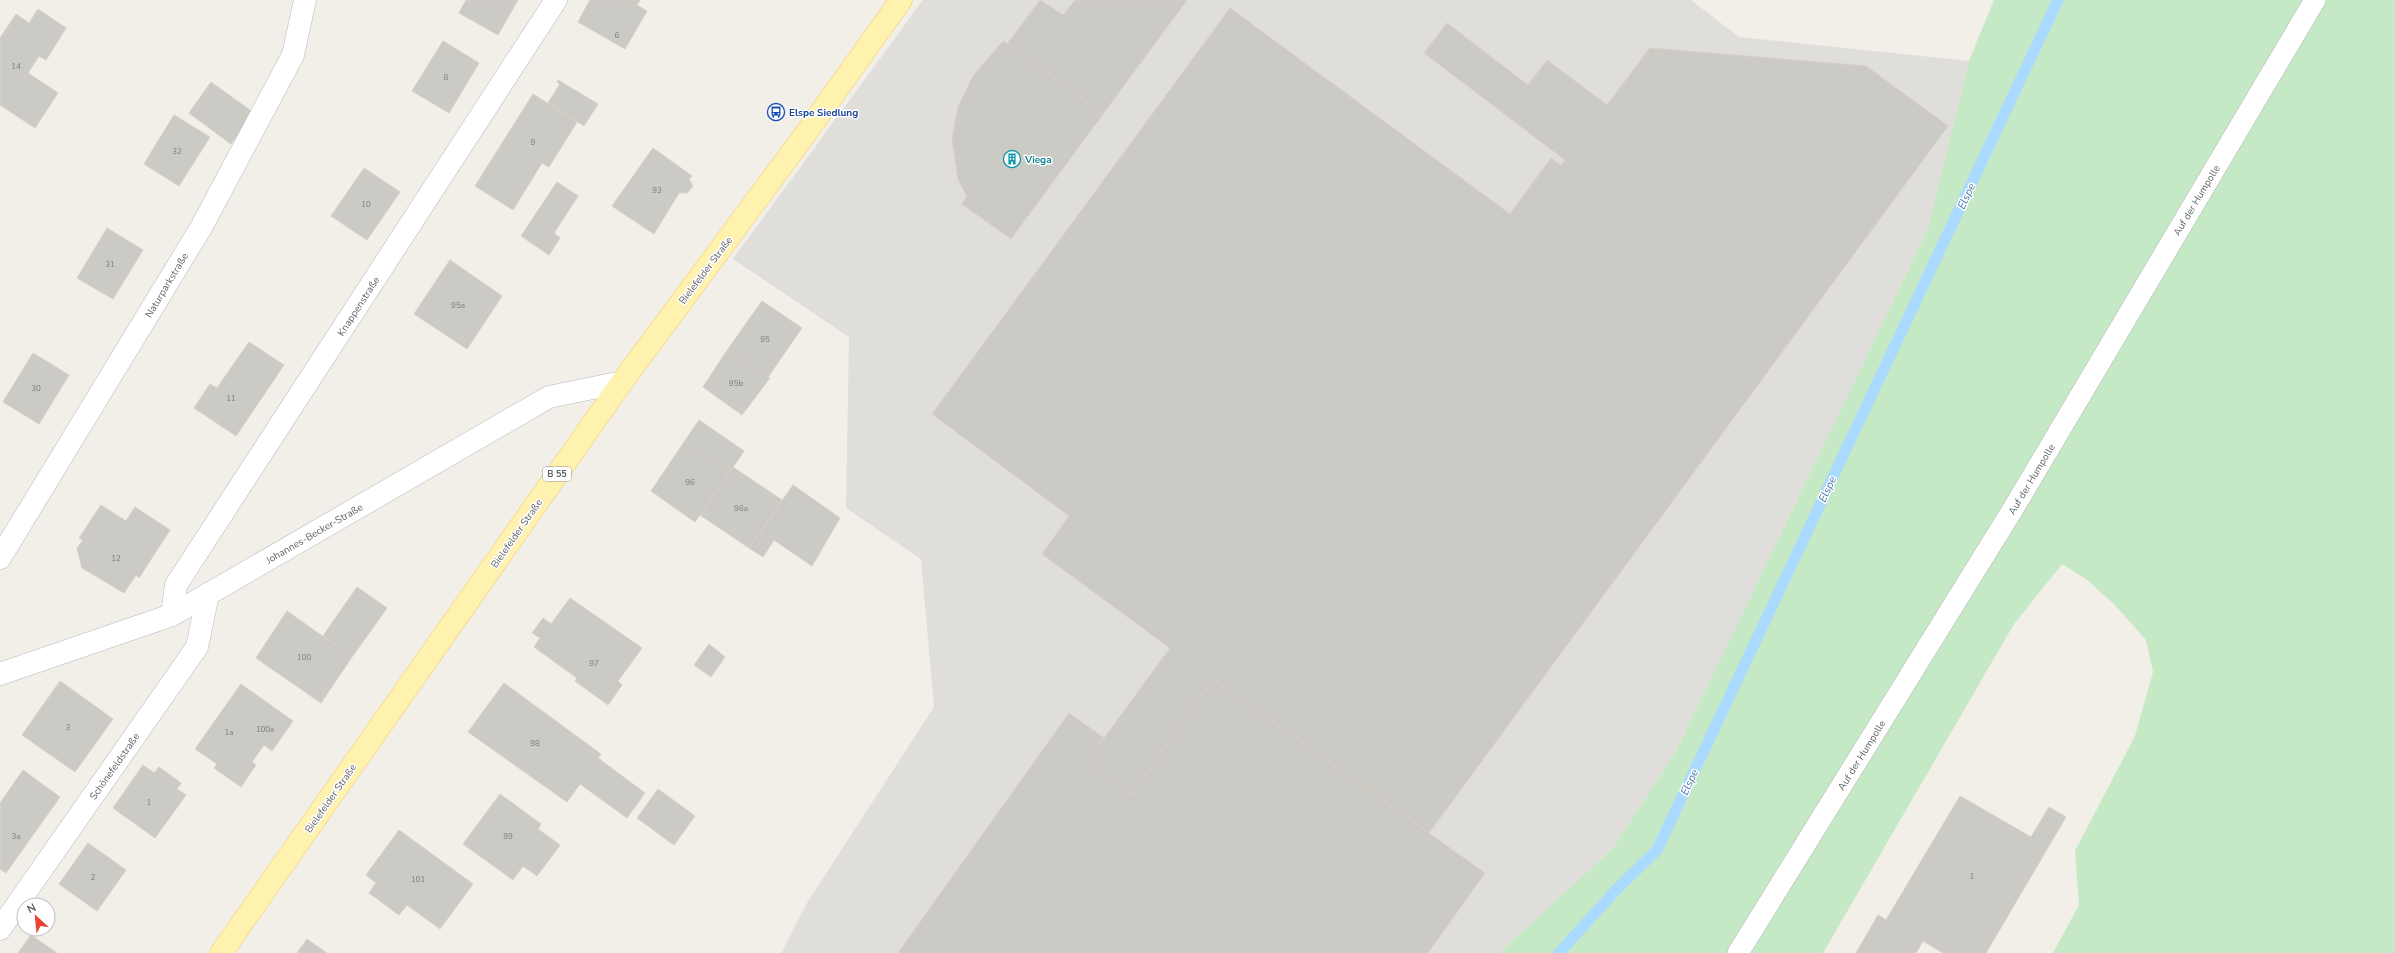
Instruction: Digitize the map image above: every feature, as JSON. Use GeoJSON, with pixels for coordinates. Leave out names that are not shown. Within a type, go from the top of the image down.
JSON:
{"type":"FeatureCollection","features":[{"type":"Feature","properties":{"kind":"main road","name":"Bielefelder Straße"},"geometry":{"type":"LineString","coordinates":[[221,953],[622,382],[801,140],[901,0]]}},
{"type":"Feature","properties":{"kind":"street","name":"Naturparkstraße"},"geometry":{"type":"LineString","coordinates":[[0,558],[202,226],[292,55],[305,0]]}},
{"type":"Feature","properties":{"kind":"street","name":"Knappenstraße"},"geometry":{"type":"LineString","coordinates":[[172,615],[176,585],[556,0]]}},
{"type":"Feature","properties":{"kind":"street","name":"Johannes-Becker-Straße"},"geometry":{"type":"LineString","coordinates":[[0,674],[172,615],[549,397],[622,382]]}},
{"type":"Feature","properties":{"kind":"street","name":"Schönefeldstraße"},"geometry":{"type":"LineString","coordinates":[[0,929],[197,647],[208,594]]}},
{"type":"Feature","properties":{"kind":"lane","name":"Auf der Humpolle"},"geometry":{"type":"LineString","coordinates":[[1738,953],[2013,509],[2316,0]]}},
{"type":"Feature","properties":{"kind":"shaded area"},"geometry":{"type":"Polygon","coordinates":[[[923,0],[1691,0],[1739,37],[1969,61],[1928,229],[1675,753],[1613,848],[1499,953],[781,953],[807,903],[934,707],[921,559],[846,508],[849,337],[733,259],[923,0]]]}},
{"type":"Feature","properties":{"kind":"green space"},"geometry":{"type":"Polygon","coordinates":[[[1994,0],[2395,0],[2395,953],[2053,953],[2079,905],[2075,851],[2135,736],[2153,672],[2146,640],[2115,605],[2086,579],[2062,564],[2014,624],[1823,953],[1499,953],[1613,848],[1675,753],[1928,229],[1969,61],[1994,0]]]}},
{"type":"Feature","properties":{"kind":"building"},"geometry":{"type":"Polygon","coordinates":[[[466,0],[518,0],[498,35],[459,13],[466,0]]]}},
{"type":"Feature","properties":{"kind":"building"},"geometry":{"type":"Polygon","coordinates":[[[590,0],[640,0],[637,5],[647,11],[625,49],[578,22],[590,0]]]}},
{"type":"Feature","properties":{"kind":"building"},"geometry":{"type":"Polygon","coordinates":[[[1040,0],[1063,15],[1075,0],[1187,0],[1103,114],[1007,44],[1040,0]]]}},
{"type":"Feature","properties":{"kind":"building"},"geometry":{"type":"Polygon","coordinates":[[[1230,8],[1510,214],[1551,158],[1561,165],[1565,160],[1424,53],[1447,23],[1528,85],[1547,60],[1607,105],[1650,48],[1866,66],[1948,126],[1429,833],[1213,679],[1131,795],[1086,763],[1170,648],[1042,554],[1069,516],[932,414],[1230,8]]]}},
{"type":"Feature","properties":{"kind":"building"},"geometry":{"type":"Polygon","coordinates":[[[38,9],[66,28],[46,60],[39,56],[28,73],[58,93],[35,128],[0,105],[0,38],[16,14],[29,23],[38,9]]]}},
{"type":"Feature","properties":{"kind":"building"},"geometry":{"type":"Polygon","coordinates":[[[443,41],[479,63],[449,113],[412,91],[443,41]]]}},
{"type":"Feature","properties":{"kind":"building","name":"Viega"},"geometry":{"type":"Polygon","coordinates":[[[1003,41],[1103,114],[1011,239],[962,204],[967,197],[958,179],[952,139],[958,107],[973,76],[1003,41]]]}},
{"type":"Feature","properties":{"kind":"building"},"geometry":{"type":"Polygon","coordinates":[[[558,80],[598,104],[584,126],[548,103],[560,84],[557,82],[558,80]]]}},
{"type":"Feature","properties":{"kind":"building"},"geometry":{"type":"Polygon","coordinates":[[[211,82],[254,113],[231,144],[189,113],[211,82]]]}},
{"type":"Feature","properties":{"kind":"building"},"geometry":{"type":"Polygon","coordinates":[[[533,94],[577,122],[549,167],[542,163],[513,210],[475,186],[533,94]]]}},
{"type":"Feature","properties":{"kind":"building"},"geometry":{"type":"Polygon","coordinates":[[[174,115],[210,137],[179,186],[144,164],[174,115]]]}},
{"type":"Feature","properties":{"kind":"building"},"geometry":{"type":"Polygon","coordinates":[[[653,148],[692,176],[689,179],[693,186],[687,193],[679,193],[654,234],[612,206],[653,148]]]}},
{"type":"Feature","properties":{"kind":"building"},"geometry":{"type":"Polygon","coordinates":[[[364,168],[400,192],[367,240],[331,216],[364,168]]]}},
{"type":"Feature","properties":{"kind":"building"},"geometry":{"type":"Polygon","coordinates":[[[557,182],[578,196],[554,233],[560,238],[549,255],[521,236],[557,182]]]}},
{"type":"Feature","properties":{"kind":"building"},"geometry":{"type":"Polygon","coordinates":[[[107,228],[143,250],[113,299],[77,278],[107,228]]]}},
{"type":"Feature","properties":{"kind":"building"},"geometry":{"type":"Polygon","coordinates":[[[450,260],[502,296],[467,349],[414,314],[450,260]]]}},
{"type":"Feature","properties":{"kind":"building"},"geometry":{"type":"Polygon","coordinates":[[[762,301],[802,328],[768,377],[728,349],[762,301]]]}},
{"type":"Feature","properties":{"kind":"building"},"geometry":{"type":"Polygon","coordinates":[[[249,342],[284,365],[236,436],[194,408],[210,384],[217,388],[249,342]]]}},
{"type":"Feature","properties":{"kind":"building"},"geometry":{"type":"Polygon","coordinates":[[[728,349],[770,378],[742,415],[703,387],[728,349]]]}},
{"type":"Feature","properties":{"kind":"building"},"geometry":{"type":"Polygon","coordinates":[[[33,353],[69,375],[39,424],[3,402],[33,353]]]}},
{"type":"Feature","properties":{"kind":"building"},"geometry":{"type":"Polygon","coordinates":[[[699,420],[744,451],[729,473],[684,442],[699,420]]]}},
{"type":"Feature","properties":{"kind":"building"},"geometry":{"type":"Polygon","coordinates":[[[684,442],[729,473],[695,522],[651,491],[684,442]]]}},
{"type":"Feature","properties":{"kind":"building"},"geometry":{"type":"Polygon","coordinates":[[[733,467],[782,500],[749,548],[700,515],[733,467]]]}},
{"type":"Feature","properties":{"kind":"building"},"geometry":{"type":"Polygon","coordinates":[[[793,485],[840,518],[812,566],[774,540],[763,557],[749,548],[793,485]]]}},
{"type":"Feature","properties":{"kind":"building"},"geometry":{"type":"Polygon","coordinates":[[[101,505],[126,521],[135,507],[170,530],[139,578],[136,575],[124,593],[82,568],[77,548],[83,540],[79,538],[101,505]]]}},
{"type":"Feature","properties":{"kind":"building"},"geometry":{"type":"Polygon","coordinates":[[[357,587],[387,608],[352,657],[323,636],[357,587]]]}},
{"type":"Feature","properties":{"kind":"building"},"geometry":{"type":"Polygon","coordinates":[[[570,598],[642,648],[618,681],[622,685],[608,705],[575,681],[577,678],[534,647],[540,638],[532,633],[543,618],[551,624],[570,598]]]}},
{"type":"Feature","properties":{"kind":"building"},"geometry":{"type":"Polygon","coordinates":[[[287,611],[352,657],[321,703],[256,658],[287,611]]]}},
{"type":"Feature","properties":{"kind":"building"},"geometry":{"type":"Polygon","coordinates":[[[709,644],[725,657],[711,677],[694,665],[709,644]]]}},
{"type":"Feature","properties":{"kind":"building"},"geometry":{"type":"Polygon","coordinates":[[[1213,679],[1485,873],[1428,953],[898,953],[1069,713],[1104,738],[1086,763],[1131,795],[1213,679]]]}},
{"type":"Feature","properties":{"kind":"building"},"geometry":{"type":"Polygon","coordinates":[[[60,681],[113,719],[75,772],[22,735],[60,681]]]}},
{"type":"Feature","properties":{"kind":"building"},"geometry":{"type":"Polygon","coordinates":[[[504,683],[601,754],[598,758],[645,793],[627,818],[580,784],[567,802],[468,732],[504,683]]]}},
{"type":"Feature","properties":{"kind":"building"},"geometry":{"type":"Polygon","coordinates":[[[241,684],[293,721],[272,751],[264,745],[252,762],[256,765],[241,787],[214,768],[217,764],[195,749],[241,684]]]}},
{"type":"Feature","properties":{"kind":"building"},"geometry":{"type":"Polygon","coordinates":[[[143,765],[154,773],[159,767],[181,783],[177,789],[186,795],[155,838],[113,808],[143,765]]]}},
{"type":"Feature","properties":{"kind":"building"},"geometry":{"type":"Polygon","coordinates":[[[23,770],[60,797],[6,873],[0,869],[0,803],[23,770]]]}},
{"type":"Feature","properties":{"kind":"building"},"geometry":{"type":"Polygon","coordinates":[[[658,789],[695,816],[674,845],[637,818],[658,789]]]}},
{"type":"Feature","properties":{"kind":"building"},"geometry":{"type":"Polygon","coordinates":[[[500,794],[541,824],[538,829],[560,845],[537,876],[523,866],[513,880],[463,844],[500,794]]]}},
{"type":"Feature","properties":{"kind":"building"},"geometry":{"type":"Polygon","coordinates":[[[1960,796],[2031,837],[2049,807],[2066,817],[1986,953],[1943,953],[1923,941],[1916,953],[1856,953],[1878,915],[1886,920],[1960,796]]]}},
{"type":"Feature","properties":{"kind":"building"},"geometry":{"type":"Polygon","coordinates":[[[399,830],[473,884],[440,929],[407,905],[399,915],[369,893],[376,883],[366,875],[399,830]]]}},
{"type":"Feature","properties":{"kind":"building"},"geometry":{"type":"Polygon","coordinates":[[[88,843],[126,870],[97,911],[59,884],[88,843]]]}},
{"type":"Feature","properties":{"kind":"building"},"geometry":{"type":"Polygon","coordinates":[[[30,937],[34,937],[57,953],[18,953],[30,937]]]}},
{"type":"Feature","properties":{"kind":"building"},"geometry":{"type":"Polygon","coordinates":[[[307,939],[327,953],[297,953],[307,939]]]}},
{"type":"Feature","properties":{"kind":"waterway","name":"Elspe"},"geometry":{"type":"LineString","coordinates":[[1559,953],[1617,889],[1657,850],[2058,0]]}},
{"type":"Feature","properties":{"kind":"place","name":"Elspe Siedlung"},"geometry":{"type":"Point","coordinates":[776,112]}},
{"type":"Feature","properties":{"kind":"place","name":"Viega"},"geometry":{"type":"Point","coordinates":[1012,159]}}]}
